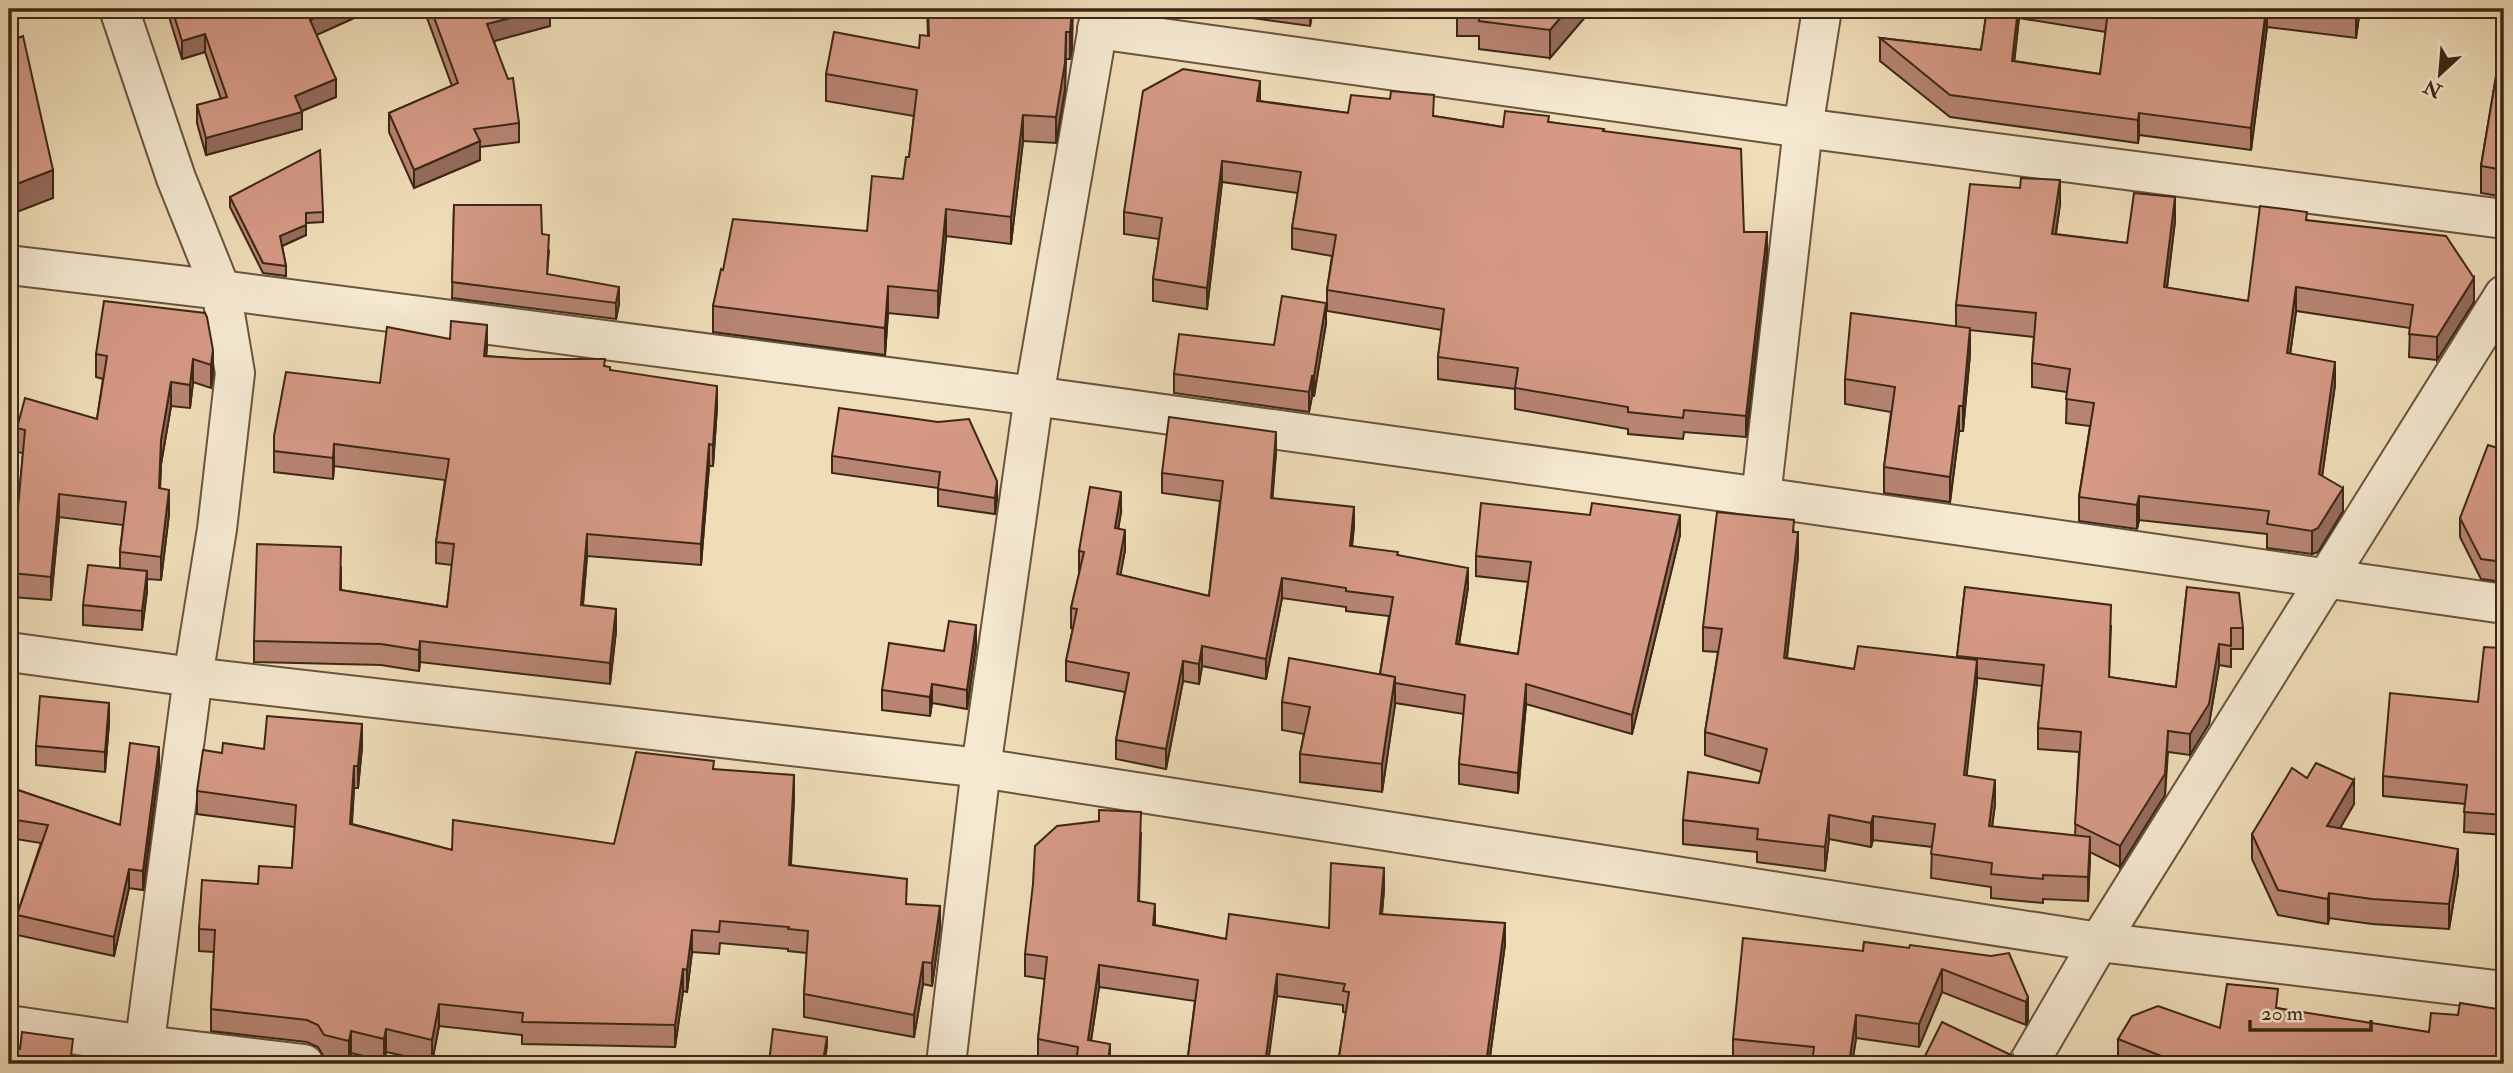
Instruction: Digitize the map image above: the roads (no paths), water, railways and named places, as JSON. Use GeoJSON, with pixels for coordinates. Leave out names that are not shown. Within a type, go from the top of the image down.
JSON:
{"type":"FeatureCollection","features":[{"type":"Feature","properties":{"kind":"street"},"geometry":{"type":"LineString","coordinates":[[119,9],[176,178],[221,290],[235,373],[217,529],[193,677],[144,1055]]}},
{"type":"Feature","properties":{"kind":"street"},"geometry":{"type":"LineString","coordinates":[[1761,496],[1803,128],[1822,9]]}},
{"type":"Feature","properties":{"kind":"street"},"geometry":{"type":"LineString","coordinates":[[946,1064],[981,768],[1034,396],[1099,19],[1803,128],[2504,219]]}},
{"type":"Feature","properties":{"kind":"street"},"geometry":{"type":"LineString","coordinates":[[9,265],[1034,396],[1761,496],[2504,604]]}},
{"type":"Feature","properties":{"kind":"street"},"geometry":{"type":"LineString","coordinates":[[2028,1064],[2099,942],[2504,295]]}},
{"type":"Feature","properties":{"kind":"street"},"geometry":{"type":"LineString","coordinates":[[9,652],[193,677],[981,768],[2099,942],[2504,991]]}},
{"type":"Feature","properties":{"kind":"street"},"geometry":{"type":"LineString","coordinates":[[9,1025],[144,1055],[304,1064]]}}]}
